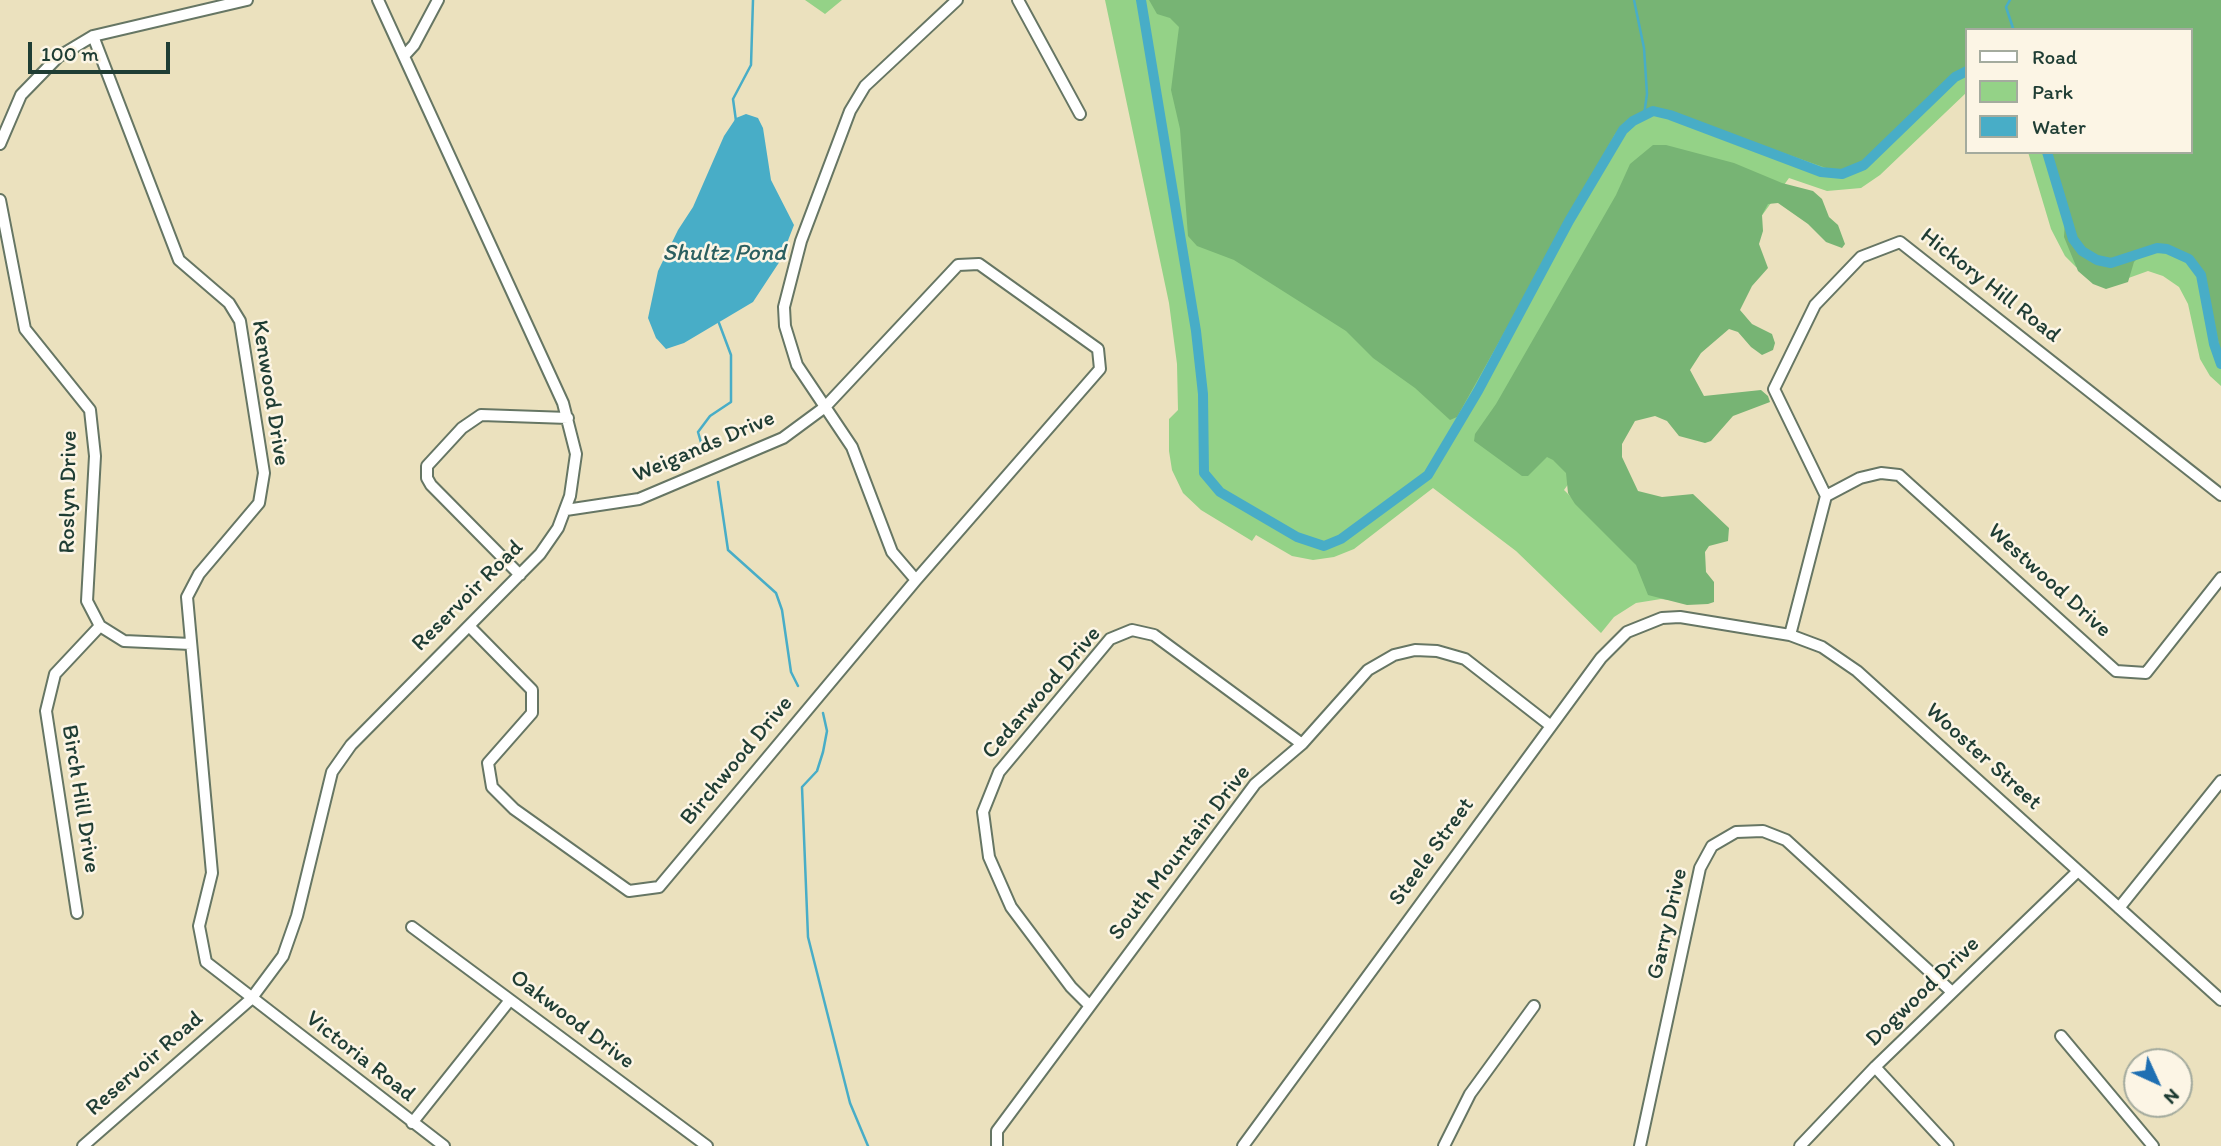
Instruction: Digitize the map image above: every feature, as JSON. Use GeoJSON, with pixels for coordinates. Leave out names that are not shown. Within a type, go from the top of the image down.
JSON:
{"type":"FeatureCollection","features":[{"type":"Feature","properties":{"kind":"street"},"geometry":{"type":"LineString","coordinates":[[0,144],[21,95],[58,57],[93,36],[247,0]]}},
{"type":"Feature","properties":{"kind":"street","name":"Reservoir Road"},"geometry":{"type":"LineString","coordinates":[[83,1146],[251,999],[283,956],[297,916],[332,772],[351,745],[547,545],[566,510],[576,454],[568,418],[378,0]]}},
{"type":"Feature","properties":{"kind":"street"},"geometry":{"type":"LineString","coordinates":[[404,56],[414,45],[438,0]]}},
{"type":"Feature","properties":{"kind":"street"},"geometry":{"type":"LineString","coordinates":[[916,580],[892,552],[852,447],[797,365],[785,326],[786,293],[796,254],[850,111],[865,86],[957,0]]}},
{"type":"Feature","properties":{"kind":"street"},"geometry":{"type":"LineString","coordinates":[[1018,0],[1080,114]]}},
{"type":"Feature","properties":{"kind":"street","name":"Kenwood Drive"},"geometry":{"type":"LineString","coordinates":[[93,36],[179,260],[229,303],[240,321],[264,473],[259,503],[199,574],[187,597],[212,873],[199,926],[206,962],[251,999]]}},
{"type":"Feature","properties":{"kind":"street","name":"Roslyn Drive"},"geometry":{"type":"LineString","coordinates":[[0,200],[25,329],[90,410],[95,456],[87,601],[100,626]]}},
{"type":"Feature","properties":{"kind":"street","name":"Hickory Hill Road"},"geometry":{"type":"LineString","coordinates":[[1826,496],[1774,389],[1815,305],[1861,257],[1900,242],[2221,495]]}},
{"type":"Feature","properties":{"kind":"street","name":"Weigands Drive"},"geometry":{"type":"LineString","coordinates":[[566,510],[627,502],[769,446],[825,407],[958,265],[979,264],[1098,349]]}},
{"type":"Feature","properties":{"kind":"street","name":"Birchwood Drive"},"geometry":{"type":"LineString","coordinates":[[469,626],[532,690],[532,713],[488,764],[492,787],[514,809],[629,891],[659,887],[916,580],[1100,369],[1098,349]]}},
{"type":"Feature","properties":{"kind":"street"},"geometry":{"type":"LineString","coordinates":[[520,575],[431,485],[427,478],[427,466],[462,428],[481,415],[568,418]]}},
{"type":"Feature","properties":{"kind":"street","name":"Westwood Drive"},"geometry":{"type":"LineString","coordinates":[[1826,496],[1860,478],[1881,472],[1899,475],[2116,671],[2146,673],[2221,578]]}},
{"type":"Feature","properties":{"kind":"street"},"geometry":{"type":"LineString","coordinates":[[1790,635],[1826,496]]}},
{"type":"Feature","properties":{"kind":"street","name":"Wooster Street"},"geometry":{"type":"LineString","coordinates":[[1680,617],[1790,635],[1822,647],[1857,671],[2221,1000]]}},
{"type":"Feature","properties":{"kind":"street","name":"Steele Street"},"geometry":{"type":"LineString","coordinates":[[1243,1146],[1551,726],[1618,639],[1640,625],[1680,617]]}},
{"type":"Feature","properties":{"kind":"street"},"geometry":{"type":"LineString","coordinates":[[100,626],[124,641],[191,643]]}},
{"type":"Feature","properties":{"kind":"street","name":"Birch Hill Drive"},"geometry":{"type":"LineString","coordinates":[[77,913],[46,711],[55,674],[100,626]]}},
{"type":"Feature","properties":{"kind":"street","name":"Cedarwood Drive"},"geometry":{"type":"LineString","coordinates":[[1089,1005],[1071,988],[1011,907],[989,857],[983,811],[999,772],[1110,639],[1132,630],[1154,635],[1302,744]]}},
{"type":"Feature","properties":{"kind":"street","name":"South Mountain Drive"},"geometry":{"type":"LineString","coordinates":[[998,1146],[997,1131],[1255,784],[1302,744],[1368,670],[1394,655],[1415,650],[1437,651],[1465,659],[1551,726]]}},
{"type":"Feature","properties":{"kind":"street"},"geometry":{"type":"LineString","coordinates":[[2119,908],[2221,781]]}},
{"type":"Feature","properties":{"kind":"street","name":"Garry Drive"},"geometry":{"type":"LineString","coordinates":[[1640,1146],[1700,868],[1712,846],[1736,832],[1763,831],[1786,840],[1952,992]]}},
{"type":"Feature","properties":{"kind":"street","name":"Dogwood Drive"},"geometry":{"type":"LineString","coordinates":[[1800,1146],[1875,1067],[2078,872]]}},
{"type":"Feature","properties":{"kind":"street","name":"Oakwood Drive"},"geometry":{"type":"LineString","coordinates":[[412,927],[707,1146]]}},
{"type":"Feature","properties":{"kind":"street","name":"Victoria Road"},"geometry":{"type":"LineString","coordinates":[[251,999],[444,1146]]}},
{"type":"Feature","properties":{"kind":"street"},"geometry":{"type":"LineString","coordinates":[[412,1123],[510,1000]]}},
{"type":"Feature","properties":{"kind":"street"},"geometry":{"type":"LineString","coordinates":[[1444,1146],[1470,1094],[1534,1006]]}},
{"type":"Feature","properties":{"kind":"street"},"geometry":{"type":"LineString","coordinates":[[2062,1036],[2153,1146]]}},
{"type":"Feature","properties":{"kind":"street"},"geometry":{"type":"LineString","coordinates":[[1875,1067],[1948,1146]]}},
{"type":"Feature","properties":{"kind":"green space"},"geometry":{"type":"Polygon","coordinates":[[[805,0],[842,0],[825,14],[805,0]]]}},
{"type":"Feature","properties":{"kind":"green space"},"geometry":{"type":"Polygon","coordinates":[[[1105,0],[1922,0],[1966,57],[1966,93],[1880,175],[1861,188],[1827,191],[1789,178],[1564,490],[1677,601],[1661,599],[1636,603],[1614,617],[1601,633],[1516,551],[1433,488],[1354,549],[1334,557],[1313,560],[1292,556],[1256,535],[1252,541],[1201,510],[1183,493],[1172,470],[1169,451],[1169,419],[1178,410],[1177,364],[1169,303],[1105,0]]]}},
{"type":"Feature","properties":{"kind":"green space"},"geometry":{"type":"Polygon","coordinates":[[[1149,0],[2221,0],[2221,354],[2203,271],[2182,251],[2169,247],[2148,247],[2134,262],[2128,282],[2106,289],[2093,284],[2078,271],[2064,237],[2066,204],[2051,154],[2193,154],[2193,28],[1966,28],[1966,68],[1947,81],[1867,160],[1843,174],[1662,110],[1649,109],[1637,114],[1615,134],[1457,417],[1450,420],[1415,388],[1373,358],[1346,331],[1234,260],[1197,246],[1188,236],[1180,129],[1171,90],[1179,27],[1170,18],[1157,14],[1149,0]]]}},
{"type":"Feature","properties":{"kind":"green space"},"geometry":{"type":"Polygon","coordinates":[[[1653,145],[1666,145],[1734,163],[1782,183],[1813,191],[1822,199],[1829,217],[1838,225],[1845,244],[1842,248],[1826,242],[1808,224],[1778,203],[1768,204],[1762,215],[1763,231],[1759,244],[1768,268],[1752,286],[1740,310],[1752,324],[1772,334],[1775,343],[1773,350],[1762,355],[1738,332],[1729,329],[1701,353],[1690,370],[1704,396],[1761,390],[1770,402],[1733,416],[1711,441],[1705,443],[1679,436],[1667,421],[1655,416],[1635,421],[1622,444],[1622,457],[1638,491],[1662,497],[1693,494],[1729,528],[1728,541],[1709,546],[1705,552],[1706,572],[1714,582],[1714,602],[1708,604],[1687,605],[1648,595],[1636,565],[1575,504],[1568,493],[1566,473],[1553,460],[1547,457],[1528,476],[1522,476],[1474,441],[1475,434],[1496,404],[1616,195],[1630,164],[1653,145]]]}},
{"type":"Feature","properties":{"kind":"green space"},"geometry":{"type":"Polygon","coordinates":[[[2029,154],[2060,154],[2147,241],[2201,256],[2221,323],[2221,386],[2210,376],[2200,359],[2188,304],[2179,287],[2163,276],[2148,271],[2123,280],[2076,267],[2065,256],[2051,229],[2029,154]]]}},
{"type":"Feature","properties":{"kind":"water","name":"Shultz Pond"},"geometry":{"type":"Polygon","coordinates":[[[746,114],[758,118],[763,128],[771,180],[794,225],[780,261],[753,302],[684,343],[666,349],[656,338],[648,318],[658,271],[678,230],[693,207],[724,136],[736,118],[746,114]]]}},
{"type":"Feature","properties":{"kind":"waterway"},"geometry":{"type":"LineString","coordinates":[[736,121],[733,99],[751,65],[753,0]]}},
{"type":"Feature","properties":{"kind":"waterway"},"geometry":{"type":"LineString","coordinates":[[1141,0],[1196,331],[1203,394],[1204,473],[1220,492],[1297,537],[1324,546],[1341,539],[1428,475],[1478,391],[1569,221],[1623,130],[1633,121],[1653,111],[1670,115],[1821,172],[1842,174],[1864,165],[1955,77],[1966,72]]}},
{"type":"Feature","properties":{"kind":"waterway"},"geometry":{"type":"LineString","coordinates":[[1634,0],[1644,48],[1647,94],[1644,115]]}},
{"type":"Feature","properties":{"kind":"waterway"},"geometry":{"type":"LineString","coordinates":[[2010,0],[2006,7],[2013,28]]}},
{"type":"Feature","properties":{"kind":"waterway"},"geometry":{"type":"LineString","coordinates":[[2048,154],[2073,239],[2082,251],[2097,260],[2111,263],[2157,248],[2167,249],[2189,259],[2201,275],[2214,344],[2221,364]]}},
{"type":"Feature","properties":{"kind":"waterway"},"geometry":{"type":"LineString","coordinates":[[704,453],[698,432],[710,416],[731,402],[731,355],[719,323]]}},
{"type":"Feature","properties":{"kind":"waterway"},"geometry":{"type":"LineString","coordinates":[[718,482],[728,550],[776,593],[782,610],[791,672],[798,686]]}},
{"type":"Feature","properties":{"kind":"waterway"},"geometry":{"type":"LineString","coordinates":[[823,713],[827,731],[823,752],[817,771],[802,787],[808,937],[850,1103],[868,1146]]}}]}
